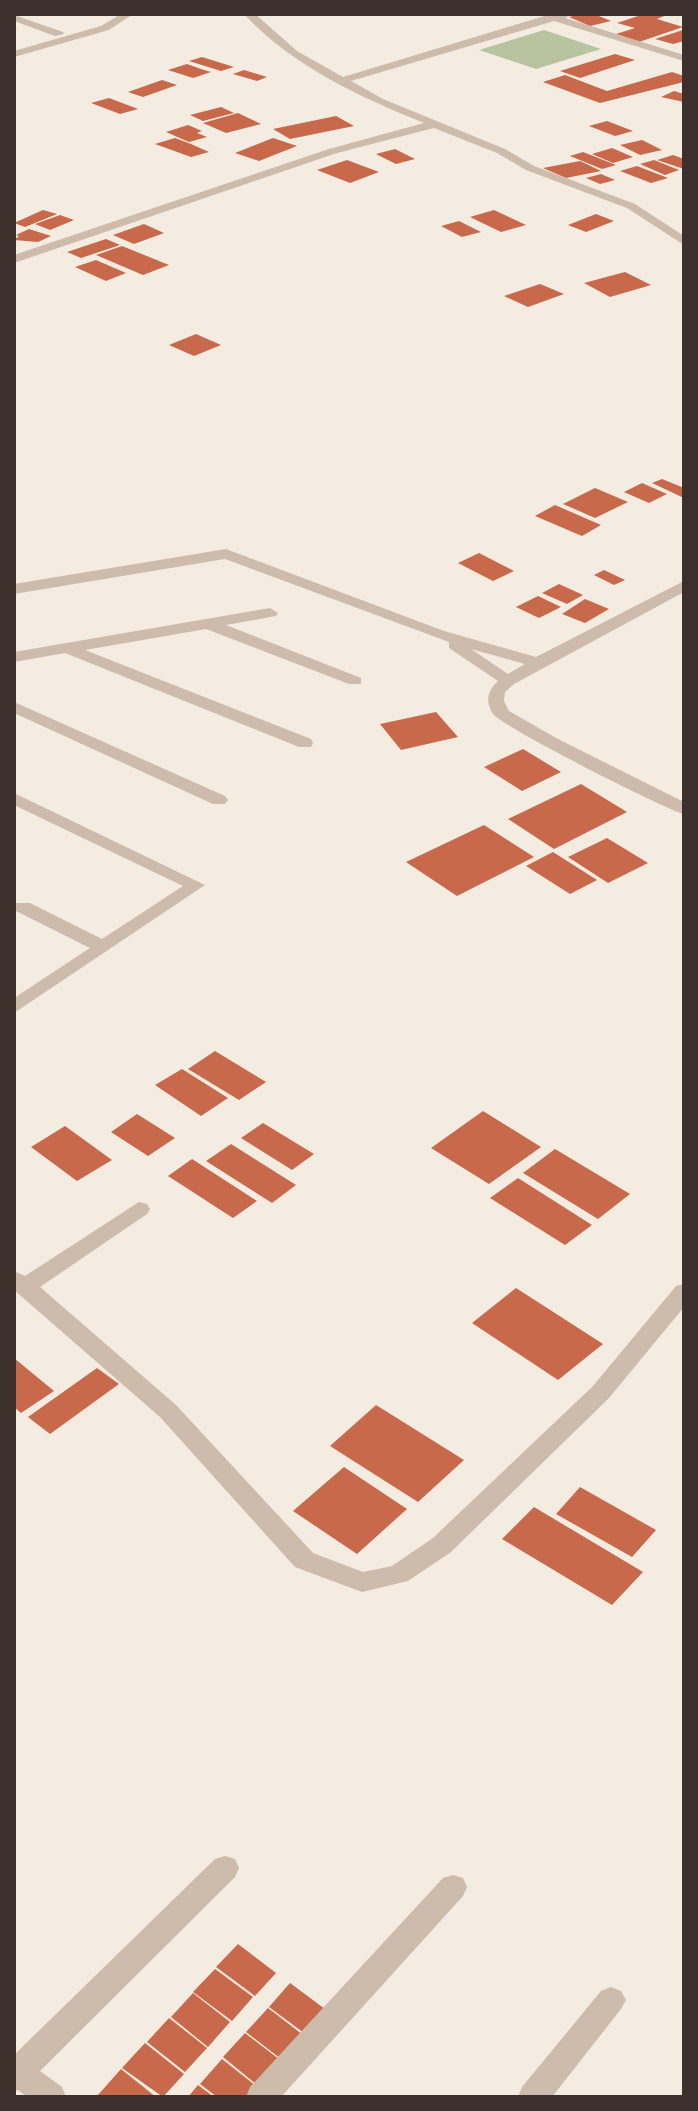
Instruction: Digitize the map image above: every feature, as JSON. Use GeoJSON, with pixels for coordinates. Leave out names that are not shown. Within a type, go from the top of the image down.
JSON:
{"type":"FeatureCollection","features":[{"type":"Feature","properties":{"kind":"street"},"geometry":{"type":"LineString","coordinates":[[14,54],[105,28],[128,14]]}},
{"type":"Feature","properties":{"kind":"street"},"geometry":{"type":"LineString","coordinates":[[249,14],[293,53],[344,80],[431,125],[501,151],[530,168],[631,206],[684,241]]}},
{"type":"Feature","properties":{"kind":"street"},"geometry":{"type":"LineString","coordinates":[[344,80],[548,16],[568,14]]}},
{"type":"Feature","properties":{"kind":"street"},"geometry":{"type":"LineString","coordinates":[[548,16],[684,58]]}},
{"type":"Feature","properties":{"kind":"street"},"geometry":{"type":"LineString","coordinates":[[14,18],[59,34]]}},
{"type":"Feature","properties":{"kind":"street"},"geometry":{"type":"LineString","coordinates":[[14,259],[333,151],[431,125]]}},
{"type":"Feature","properties":{"kind":"street"},"geometry":{"type":"LineString","coordinates":[[14,589],[226,554],[438,634],[538,663]]}},
{"type":"Feature","properties":{"kind":"street"},"geometry":{"type":"LineString","coordinates":[[684,586],[508,681],[497,691],[496,701],[502,714],[563,749],[684,809]]}},
{"type":"Feature","properties":{"kind":"street"},"geometry":{"type":"LineString","coordinates":[[14,657],[270,613]]}},
{"type":"Feature","properties":{"kind":"street"},"geometry":{"type":"LineString","coordinates":[[208,624],[355,681]]}},
{"type":"Feature","properties":{"kind":"street"},"geometry":{"type":"LineString","coordinates":[[438,634],[508,681]]}},
{"type":"Feature","properties":{"kind":"street"},"geometry":{"type":"LineString","coordinates":[[69,649],[305,743]]}},
{"type":"Feature","properties":{"kind":"street"},"geometry":{"type":"LineString","coordinates":[[14,707],[219,800]]}},
{"type":"Feature","properties":{"kind":"street"},"geometry":{"type":"LineString","coordinates":[[14,798],[196,885],[14,1007]]}},
{"type":"Feature","properties":{"kind":"street"},"geometry":{"type":"LineString","coordinates":[[23,907],[103,947]]}},
{"type":"Feature","properties":{"kind":"street"},"geometry":{"type":"LineString","coordinates":[[139,1209],[19,1283],[168,1411],[304,1560],[362,1582],[399,1574],[442,1545],[601,1392],[684,1292]]}},
{"type":"Feature","properties":{"kind":"street"},"geometry":{"type":"LineString","coordinates":[[51,2097],[16,2073],[225,1868]]}},
{"type":"Feature","properties":{"kind":"street"},"geometry":{"type":"LineString","coordinates":[[261,2097],[453,1887]]}},
{"type":"Feature","properties":{"kind":"street"},"geometry":{"type":"LineString","coordinates":[[533,2097],[611,2000]]}},
{"type":"Feature","properties":{"kind":"green space"},"geometry":{"type":"Polygon","coordinates":[[[544,30],[601,49],[536,69],[479,50],[544,30]]]}},
{"type":"Feature","properties":{"kind":"building"},"geometry":{"type":"Polygon","coordinates":[[[594,14],[611,21],[590,26],[569,17],[594,14]]]}},
{"type":"Feature","properties":{"kind":"building"},"geometry":{"type":"Polygon","coordinates":[[[644,14],[669,14],[657,19],[683,27],[639,42],[616,34],[635,28],[617,23],[644,14]]]}},
{"type":"Feature","properties":{"kind":"building"},"geometry":{"type":"Polygon","coordinates":[[[683,30],[684,41],[673,44],[655,39],[683,30]]]}},
{"type":"Feature","properties":{"kind":"building"},"geometry":{"type":"Polygon","coordinates":[[[615,54],[635,60],[580,78],[560,71],[615,54]]]}},
{"type":"Feature","properties":{"kind":"building"},"geometry":{"type":"Polygon","coordinates":[[[202,57],[234,67],[221,71],[189,61],[202,57]]]}},
{"type":"Feature","properties":{"kind":"building"},"geometry":{"type":"Polygon","coordinates":[[[187,64],[211,72],[193,78],[168,70],[187,64]]]}},
{"type":"Feature","properties":{"kind":"building"},"geometry":{"type":"Polygon","coordinates":[[[244,70],[267,77],[257,81],[233,74],[244,70]]]}},
{"type":"Feature","properties":{"kind":"building"},"geometry":{"type":"Polygon","coordinates":[[[672,72],[684,76],[684,82],[600,103],[543,82],[565,75],[607,91],[672,72]]]}},
{"type":"Feature","properties":{"kind":"building"},"geometry":{"type":"Polygon","coordinates":[[[162,80],[177,85],[143,97],[128,92],[162,80]]]}},
{"type":"Feature","properties":{"kind":"building"},"geometry":{"type":"Polygon","coordinates":[[[674,91],[684,94],[684,102],[661,97],[674,91]]]}},
{"type":"Feature","properties":{"kind":"building"},"geometry":{"type":"Polygon","coordinates":[[[109,98],[138,109],[120,114],[91,103],[109,98]]]}},
{"type":"Feature","properties":{"kind":"building"},"geometry":{"type":"Polygon","coordinates":[[[221,107],[234,113],[203,121],[190,115],[221,107]]]}},
{"type":"Feature","properties":{"kind":"building"},"geometry":{"type":"Polygon","coordinates":[[[238,113],[261,124],[226,133],[203,123],[238,113]]]}},
{"type":"Feature","properties":{"kind":"building"},"geometry":{"type":"Polygon","coordinates":[[[336,116],[354,126],[290,139],[273,129],[336,116]]]}},
{"type":"Feature","properties":{"kind":"building"},"geometry":{"type":"Polygon","coordinates":[[[607,121],[633,131],[615,136],[589,126],[607,121]]]}},
{"type":"Feature","properties":{"kind":"building"},"geometry":{"type":"Polygon","coordinates":[[[188,125],[202,131],[197,133],[207,137],[189,142],[166,132],[188,125]]]}},
{"type":"Feature","properties":{"kind":"building"},"geometry":{"type":"Polygon","coordinates":[[[175,138],[209,152],[191,157],[155,144],[175,138]]]}},
{"type":"Feature","properties":{"kind":"building"},"geometry":{"type":"Polygon","coordinates":[[[273,138],[297,146],[259,161],[235,153],[273,138]]]}},
{"type":"Feature","properties":{"kind":"building"},"geometry":{"type":"Polygon","coordinates":[[[642,140],[662,150],[640,155],[620,145],[642,140]]]}},
{"type":"Feature","properties":{"kind":"building"},"geometry":{"type":"Polygon","coordinates":[[[612,148],[633,157],[613,163],[592,154],[612,148]]]}},
{"type":"Feature","properties":{"kind":"building"},"geometry":{"type":"Polygon","coordinates":[[[395,149],[415,159],[396,164],[376,154],[395,149]]]}},
{"type":"Feature","properties":{"kind":"building"},"geometry":{"type":"Polygon","coordinates":[[[583,152],[616,165],[602,169],[570,156],[583,152]]]}},
{"type":"Feature","properties":{"kind":"building"},"geometry":{"type":"Polygon","coordinates":[[[673,155],[684,159],[684,169],[657,160],[673,155]]]}},
{"type":"Feature","properties":{"kind":"building"},"geometry":{"type":"Polygon","coordinates":[[[347,160],[379,172],[350,183],[317,170],[347,160]]]}},
{"type":"Feature","properties":{"kind":"building"},"geometry":{"type":"Polygon","coordinates":[[[654,160],[679,170],[665,175],[640,164],[654,160]]]}},
{"type":"Feature","properties":{"kind":"building"},"geometry":{"type":"Polygon","coordinates":[[[580,161],[601,171],[566,178],[543,168],[580,161]]]}},
{"type":"Feature","properties":{"kind":"building"},"geometry":{"type":"Polygon","coordinates":[[[637,166],[668,178],[651,183],[620,171],[637,166]]]}},
{"type":"Feature","properties":{"kind":"building"},"geometry":{"type":"Polygon","coordinates":[[[601,174],[615,180],[600,184],[586,178],[601,174]]]}},
{"type":"Feature","properties":{"kind":"building"},"geometry":{"type":"Polygon","coordinates":[[[43,210],[57,214],[25,227],[14,223],[43,210]]]}},
{"type":"Feature","properties":{"kind":"building"},"geometry":{"type":"Polygon","coordinates":[[[494,210],[526,225],[501,232],[470,217],[494,210]]]}},
{"type":"Feature","properties":{"kind":"building"},"geometry":{"type":"Polygon","coordinates":[[[596,214],[614,221],[586,232],[568,225],[596,214]]]}},
{"type":"Feature","properties":{"kind":"building"},"geometry":{"type":"Polygon","coordinates":[[[60,215],[74,220],[50,230],[35,224],[60,215]]]}},
{"type":"Feature","properties":{"kind":"building"},"geometry":{"type":"Polygon","coordinates":[[[459,221],[481,232],[462,237],[441,226],[459,221]]]}},
{"type":"Feature","properties":{"kind":"building"},"geometry":{"type":"Polygon","coordinates":[[[144,224],[164,233],[134,244],[113,235],[144,224]]]}},
{"type":"Feature","properties":{"kind":"building"},"geometry":{"type":"Polygon","coordinates":[[[29,229],[51,236],[38,242],[14,240],[19,236],[16,235],[29,229]]]}},
{"type":"Feature","properties":{"kind":"building"},"geometry":{"type":"Polygon","coordinates":[[[106,239],[120,245],[81,258],[67,252],[106,239]]]}},
{"type":"Feature","properties":{"kind":"building"},"geometry":{"type":"Polygon","coordinates":[[[122,246],[169,265],[143,275],[96,255],[122,246]]]}},
{"type":"Feature","properties":{"kind":"building"},"geometry":{"type":"Polygon","coordinates":[[[96,260],[126,273],[106,281],[75,267],[96,260]]]}},
{"type":"Feature","properties":{"kind":"building"},"geometry":{"type":"Polygon","coordinates":[[[625,272],[651,285],[610,297],[584,283],[625,272]]]}},
{"type":"Feature","properties":{"kind":"building"},"geometry":{"type":"Polygon","coordinates":[[[540,284],[564,294],[528,307],[504,296],[540,284]]]}},
{"type":"Feature","properties":{"kind":"building"},"geometry":{"type":"Polygon","coordinates":[[[196,334],[221,345],[194,356],[169,345],[196,334]]]}},
{"type":"Feature","properties":{"kind":"building"},"geometry":{"type":"Polygon","coordinates":[[[662,479],[684,488],[684,498],[652,483],[662,479]]]}},
{"type":"Feature","properties":{"kind":"building"},"geometry":{"type":"Polygon","coordinates":[[[642,483],[667,494],[649,503],[624,492],[642,483]]]}},
{"type":"Feature","properties":{"kind":"building"},"geometry":{"type":"Polygon","coordinates":[[[595,488],[628,502],[595,518],[563,504],[595,488]]]}},
{"type":"Feature","properties":{"kind":"building"},"geometry":{"type":"Polygon","coordinates":[[[555,505],[601,525],[582,536],[535,516],[555,505]]]}},
{"type":"Feature","properties":{"kind":"building"},"geometry":{"type":"Polygon","coordinates":[[[479,553],[514,571],[493,581],[458,563],[479,553]]]}},
{"type":"Feature","properties":{"kind":"building"},"geometry":{"type":"Polygon","coordinates":[[[604,570],[625,580],[614,585],[594,575],[604,570]]]}},
{"type":"Feature","properties":{"kind":"building"},"geometry":{"type":"Polygon","coordinates":[[[559,584],[583,595],[567,604],[542,593],[559,584]]]}},
{"type":"Feature","properties":{"kind":"building"},"geometry":{"type":"Polygon","coordinates":[[[538,596],[561,607],[539,618],[516,607],[538,596]]]}},
{"type":"Feature","properties":{"kind":"building"},"geometry":{"type":"Polygon","coordinates":[[[585,599],[609,609],[585,623],[562,614],[585,599]]]}},
{"type":"Feature","properties":{"kind":"building"},"geometry":{"type":"Polygon","coordinates":[[[436,712],[458,737],[401,750],[380,724],[436,712]]]}},
{"type":"Feature","properties":{"kind":"building"},"geometry":{"type":"Polygon","coordinates":[[[523,749],[561,772],[522,791],[484,767],[523,749]]]}},
{"type":"Feature","properties":{"kind":"building"},"geometry":{"type":"Polygon","coordinates":[[[581,784],[627,812],[554,849],[508,819],[581,784]]]}},
{"type":"Feature","properties":{"kind":"building"},"geometry":{"type":"Polygon","coordinates":[[[484,825],[534,857],[457,896],[406,862],[484,825]]]}},
{"type":"Feature","properties":{"kind":"building"},"geometry":{"type":"Polygon","coordinates":[[[607,838],[648,863],[608,883],[568,857],[607,838]]]}},
{"type":"Feature","properties":{"kind":"building"},"geometry":{"type":"Polygon","coordinates":[[[553,852],[597,880],[570,894],[526,866],[553,852]]]}},
{"type":"Feature","properties":{"kind":"building"},"geometry":{"type":"Polygon","coordinates":[[[215,1051],[266,1082],[239,1100],[188,1069],[215,1051]]]}},
{"type":"Feature","properties":{"kind":"building"},"geometry":{"type":"Polygon","coordinates":[[[182,1069],[228,1098],[201,1116],[155,1085],[182,1069]]]}},
{"type":"Feature","properties":{"kind":"building"},"geometry":{"type":"Polygon","coordinates":[[[483,1111],[541,1147],[489,1184],[431,1148],[483,1111]]]}},
{"type":"Feature","properties":{"kind":"building"},"geometry":{"type":"Polygon","coordinates":[[[137,1114],[175,1138],[148,1156],[111,1132],[137,1114]]]}},
{"type":"Feature","properties":{"kind":"building"},"geometry":{"type":"Polygon","coordinates":[[[263,1123],[314,1154],[292,1170],[241,1138],[263,1123]]]}},
{"type":"Feature","properties":{"kind":"building"},"geometry":{"type":"Polygon","coordinates":[[[65,1126],[112,1160],[77,1181],[31,1147],[65,1126]]]}},
{"type":"Feature","properties":{"kind":"building"},"geometry":{"type":"Polygon","coordinates":[[[231,1144],[296,1185],[272,1203],[206,1161],[231,1144]]]}},
{"type":"Feature","properties":{"kind":"building"},"geometry":{"type":"Polygon","coordinates":[[[555,1149],[630,1194],[598,1219],[523,1173],[555,1149]]]}},
{"type":"Feature","properties":{"kind":"building"},"geometry":{"type":"Polygon","coordinates":[[[192,1159],[257,1201],[233,1218],[168,1176],[192,1159]]]}},
{"type":"Feature","properties":{"kind":"building"},"geometry":{"type":"Polygon","coordinates":[[[518,1178],[592,1225],[565,1245],[490,1198],[518,1178]]]}},
{"type":"Feature","properties":{"kind":"building"},"geometry":{"type":"Polygon","coordinates":[[[516,1288],[603,1344],[558,1380],[472,1323],[516,1288]]]}},
{"type":"Feature","properties":{"kind":"building"},"geometry":{"type":"Polygon","coordinates":[[[14,1358],[54,1391],[21,1413],[14,1407],[14,1358]]]}},
{"type":"Feature","properties":{"kind":"building"},"geometry":{"type":"Polygon","coordinates":[[[97,1368],[119,1384],[50,1434],[28,1417],[97,1368]]]}},
{"type":"Feature","properties":{"kind":"building"},"geometry":{"type":"Polygon","coordinates":[[[376,1405],[464,1460],[418,1502],[330,1446],[376,1405]]]}},
{"type":"Feature","properties":{"kind":"building"},"geometry":{"type":"Polygon","coordinates":[[[344,1467],[407,1509],[357,1554],[293,1511],[344,1467]]]}},
{"type":"Feature","properties":{"kind":"building"},"geometry":{"type":"Polygon","coordinates":[[[580,1487],[656,1530],[632,1557],[556,1514],[580,1487]]]}},
{"type":"Feature","properties":{"kind":"building"},"geometry":{"type":"Polygon","coordinates":[[[534,1507],[643,1572],[612,1605],[502,1539],[534,1507]]]}},
{"type":"Feature","properties":{"kind":"building"},"geometry":{"type":"Polygon","coordinates":[[[238,1944],[276,1973],[255,1996],[216,1967],[238,1944]]]}},
{"type":"Feature","properties":{"kind":"building"},"geometry":{"type":"Polygon","coordinates":[[[215,1969],[253,1997],[232,2021],[193,1992],[215,1969]]]}},
{"type":"Feature","properties":{"kind":"building"},"geometry":{"type":"Polygon","coordinates":[[[290,1983],[329,2012],[308,2036],[269,2007],[290,1983]]]}},
{"type":"Feature","properties":{"kind":"building"},"geometry":{"type":"Polygon","coordinates":[[[193,1993],[230,2022],[208,2047],[171,2017],[193,1993]]]}},
{"type":"Feature","properties":{"kind":"building"},"geometry":{"type":"Polygon","coordinates":[[[268,2008],[307,2038],[285,2062],[246,2032],[268,2008]]]}},
{"type":"Feature","properties":{"kind":"building"},"geometry":{"type":"Polygon","coordinates":[[[169,2018],[207,2048],[185,2072],[147,2042],[169,2018]]]}},
{"type":"Feature","properties":{"kind":"building"},"geometry":{"type":"Polygon","coordinates":[[[245,2033],[284,2063],[262,2089],[223,2057],[245,2033]]]}},
{"type":"Feature","properties":{"kind":"building"},"geometry":{"type":"Polygon","coordinates":[[[145,2043],[184,2074],[163,2097],[122,2068],[145,2043]]]}},
{"type":"Feature","properties":{"kind":"building"},"geometry":{"type":"Polygon","coordinates":[[[222,2059],[261,2090],[254,2097],[217,2097],[200,2084],[222,2059]]]}},
{"type":"Feature","properties":{"kind":"building"},"geometry":{"type":"Polygon","coordinates":[[[121,2069],[156,2097],[98,2095],[121,2069]]]}},
{"type":"Feature","properties":{"kind":"building"},"geometry":{"type":"Polygon","coordinates":[[[198,2085],[214,2097],[188,2097],[198,2085]]]}}]}
